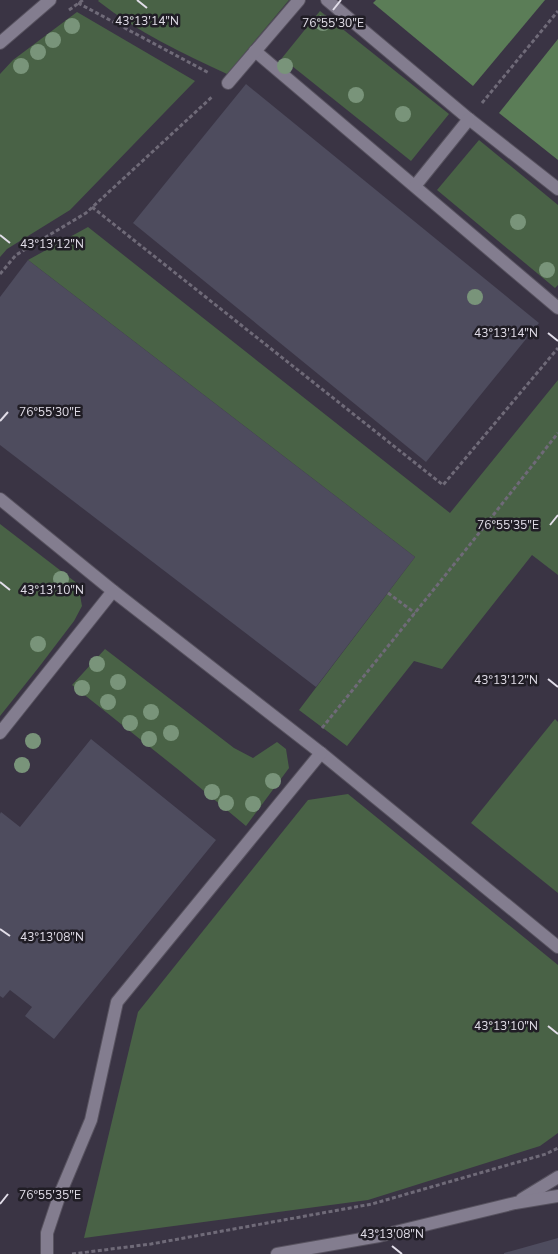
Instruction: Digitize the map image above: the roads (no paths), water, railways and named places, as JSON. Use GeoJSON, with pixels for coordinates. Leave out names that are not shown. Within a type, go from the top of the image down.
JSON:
{"type":"FeatureCollection","features":[{"type":"Feature","properties":{"kind":"street"},"geometry":{"type":"LineString","coordinates":[[0,43],[50,0]]}},
{"type":"Feature","properties":{"kind":"street"},"geometry":{"type":"LineString","coordinates":[[228,83],[299,0]]}},
{"type":"Feature","properties":{"kind":"street"},"geometry":{"type":"LineString","coordinates":[[327,0],[558,189]]}},
{"type":"Feature","properties":{"kind":"street"},"geometry":{"type":"LineString","coordinates":[[255,51],[558,308]]}},
{"type":"Feature","properties":{"kind":"street"},"geometry":{"type":"LineString","coordinates":[[415,186],[469,118]]}},
{"type":"Feature","properties":{"kind":"street"},"geometry":{"type":"LineString","coordinates":[[0,500],[113,591],[321,753],[558,947]]}},
{"type":"Feature","properties":{"kind":"street"},"geometry":{"type":"LineString","coordinates":[[0,733],[113,591]]}},
{"type":"Feature","properties":{"kind":"street"},"geometry":{"type":"LineString","coordinates":[[46,1254],[47,1233],[60,1194],[91,1120],[117,1002],[321,753]]}},
{"type":"Feature","properties":{"kind":"street"},"geometry":{"type":"LineString","coordinates":[[515,1203],[558,1177]]}},
{"type":"Feature","properties":{"kind":"street"},"geometry":{"type":"LineString","coordinates":[[277,1254],[379,1236],[515,1203],[558,1196]]}}]}
